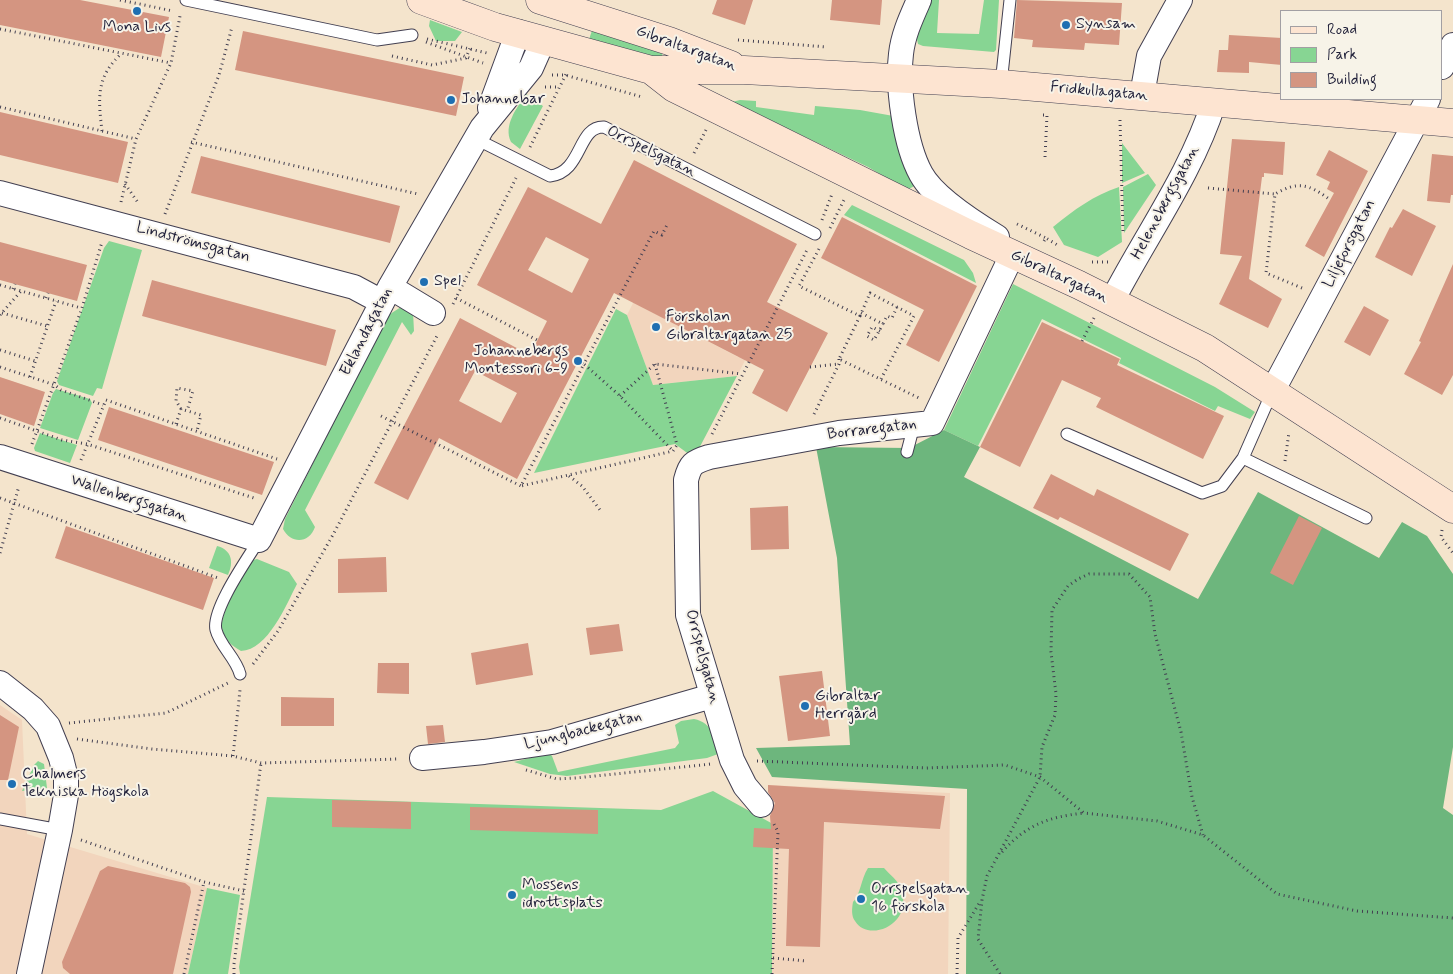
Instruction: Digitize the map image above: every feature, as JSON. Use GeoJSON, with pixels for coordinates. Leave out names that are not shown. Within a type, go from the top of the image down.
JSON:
{"type":"FeatureCollection","features":[{"type":"Feature","properties":{"kind":"street","name":"Gibraltargatan"},"geometry":{"type":"LineString","coordinates":[[421,0],[495,27],[652,70],[744,70]]}},
{"type":"Feature","properties":{"kind":"street"},"geometry":{"type":"LineString","coordinates":[[919,0],[906,29],[901,53],[900,78],[906,125],[921,174],[934,191],[982,228],[1010,245],[1017,257]]}},
{"type":"Feature","properties":{"kind":"street"},"geometry":{"type":"LineString","coordinates":[[1142,95],[1148,56],[1180,0]]}},
{"type":"Feature","properties":{"kind":"street","name":"Gibraltargatan"},"geometry":{"type":"LineString","coordinates":[[547,1],[686,47],[744,70]]}},
{"type":"Feature","properties":{"kind":"street","name":"Eklandagatan"},"geometry":{"type":"LineString","coordinates":[[259,540],[386,295],[479,134],[531,36],[547,1]]}},
{"type":"Feature","properties":{"kind":"street"},"geometry":{"type":"LineString","coordinates":[[1443,65],[1453,45]]}},
{"type":"Feature","properties":{"kind":"street","name":"Gibraltargatan"},"geometry":{"type":"LineString","coordinates":[[652,70],[674,88],[1017,257],[1103,309],[1205,348],[1273,390],[1448,519]]}},
{"type":"Feature","properties":{"kind":"street","name":"Fridkullagatan"},"geometry":{"type":"LineString","coordinates":[[744,70],[1001,84],[1214,102],[1422,109],[1453,123]]}},
{"type":"Feature","properties":{"kind":"street","name":"Helenebergsgatan"},"geometry":{"type":"LineString","coordinates":[[1103,309],[1150,238],[1202,135],[1214,102]]}},
{"type":"Feature","properties":{"kind":"street","name":"Liljeforsgatan"},"geometry":{"type":"LineString","coordinates":[[1273,390],[1422,109]]}},
{"type":"Feature","properties":{"kind":"street","name":"Lindströmsgatan"},"geometry":{"type":"LineString","coordinates":[[0,193],[386,295],[441,318]]}},
{"type":"Feature","properties":{"kind":"street","name":"Borraregatan"},"geometry":{"type":"LineString","coordinates":[[681,456],[697,461],[709,457],[839,433],[932,423],[1017,257]]}},
{"type":"Feature","properties":{"kind":"street","name":"Orrspelsgatan"},"geometry":{"type":"LineString","coordinates":[[681,456],[686,480],[688,615],[732,760],[745,786],[761,805]]}},
{"type":"Feature","properties":{"kind":"street","name":"Wallenbergsgatan"},"geometry":{"type":"LineString","coordinates":[[0,457],[259,540]]}},
{"type":"Feature","properties":{"kind":"street"},"geometry":{"type":"LineString","coordinates":[[0,683],[33,709],[48,726],[58,733],[66,778],[66,795],[29,974]]}},
{"type":"Feature","properties":{"kind":"street","name":"Ljungbackegatan"},"geometry":{"type":"LineString","coordinates":[[422,758],[484,752],[552,742],[712,696]]}},
{"type":"Feature","properties":{"kind":"lane"},"geometry":{"type":"LineString","coordinates":[[186,0],[377,40],[412,36]]}},
{"type":"Feature","properties":{"kind":"lane"},"geometry":{"type":"LineString","coordinates":[[1001,84],[1010,0]]}},
{"type":"Feature","properties":{"kind":"lane","name":"Orrspelsgatan"},"geometry":{"type":"LineString","coordinates":[[479,134],[523,163],[550,176],[561,175],[571,165],[590,132],[598,127],[604,128],[821,236]]}},
{"type":"Feature","properties":{"kind":"lane"},"geometry":{"type":"LineString","coordinates":[[1067,434],[1202,492],[1222,486],[1243,458],[1273,390]]}},
{"type":"Feature","properties":{"kind":"lane"},"geometry":{"type":"LineString","coordinates":[[907,452],[914,425]]}},
{"type":"Feature","properties":{"kind":"lane"},"geometry":{"type":"LineString","coordinates":[[1243,458],[1366,518]]}},
{"type":"Feature","properties":{"kind":"lane"},"geometry":{"type":"LineString","coordinates":[[240,674],[238,665],[216,631],[219,612],[232,583],[259,540]]}},
{"type":"Feature","properties":{"kind":"lane"},"geometry":{"type":"LineString","coordinates":[[0,820],[59,832]]}},
{"type":"Feature","properties":{"kind":"path"},"geometry":{"type":"LineString","coordinates":[[121,203],[136,139],[171,63],[181,12]]}},
{"type":"Feature","properties":{"kind":"path"},"geometry":{"type":"LineString","coordinates":[[164,217],[191,142],[219,75],[233,24]]}},
{"type":"Feature","properties":{"kind":"path"},"geometry":{"type":"LineString","coordinates":[[0,29],[171,63]]}},
{"type":"Feature","properties":{"kind":"path"},"geometry":{"type":"LineString","coordinates":[[102,131],[100,95],[102,77],[108,67],[122,53]]}},
{"type":"Feature","properties":{"kind":"path"},"geometry":{"type":"LineString","coordinates":[[481,69],[482,63]]}},
{"type":"Feature","properties":{"kind":"path"},"geometry":{"type":"LineString","coordinates":[[58,733],[166,713],[192,702],[240,674],[256,661],[278,631],[393,421],[441,318],[456,298],[565,75]]}},
{"type":"Feature","properties":{"kind":"path"},"geometry":{"type":"LineString","coordinates":[[0,107],[136,139]]}},
{"type":"Feature","properties":{"kind":"path"},"geometry":{"type":"LineString","coordinates":[[1037,114],[1047,115],[1045,157]]}},
{"type":"Feature","properties":{"kind":"path"},"geometry":{"type":"LineString","coordinates":[[1110,120],[1129,121]]}},
{"type":"Feature","properties":{"kind":"path"},"geometry":{"type":"LineString","coordinates":[[1120,120],[1123,234],[1127,238]]}},
{"type":"Feature","properties":{"kind":"path"},"geometry":{"type":"LineString","coordinates":[[697,146],[702,138]]}},
{"type":"Feature","properties":{"kind":"path"},"geometry":{"type":"LineString","coordinates":[[191,142],[425,196]]}},
{"type":"Feature","properties":{"kind":"path"},"geometry":{"type":"LineString","coordinates":[[125,184],[137,204],[144,206]]}},
{"type":"Feature","properties":{"kind":"path"},"geometry":{"type":"LineString","coordinates":[[1208,188],[1275,194],[1287,187],[1300,185],[1311,188],[1329,199]]}},
{"type":"Feature","properties":{"kind":"path"},"geometry":{"type":"LineString","coordinates":[[827,210],[833,191]]}},
{"type":"Feature","properties":{"kind":"path"},"geometry":{"type":"LineString","coordinates":[[1275,194],[1266,273],[1306,290]]}},
{"type":"Feature","properties":{"kind":"path"},"geometry":{"type":"LineString","coordinates":[[845,198],[821,236],[799,286],[883,324]]}},
{"type":"Feature","properties":{"kind":"path"},"geometry":{"type":"LineString","coordinates":[[159,209],[166,211]]}},
{"type":"Feature","properties":{"kind":"path"},"geometry":{"type":"LineString","coordinates":[[521,486],[654,231],[662,235],[668,223]]}},
{"type":"Feature","properties":{"kind":"path"},"geometry":{"type":"LineString","coordinates":[[0,552],[25,465],[82,308],[103,238]]}},
{"type":"Feature","properties":{"kind":"path"},"geometry":{"type":"LineString","coordinates":[[1044,242],[1046,238],[1061,247]]}},
{"type":"Feature","properties":{"kind":"path"},"geometry":{"type":"LineString","coordinates":[[710,440],[742,374],[808,249]]}},
{"type":"Feature","properties":{"kind":"path"},"geometry":{"type":"LineString","coordinates":[[1090,262],[1099,263],[1113,259]]}},
{"type":"Feature","properties":{"kind":"path"},"geometry":{"type":"LineString","coordinates":[[13,289],[15,284]]}},
{"type":"Feature","properties":{"kind":"path"},"geometry":{"type":"LineString","coordinates":[[0,285],[82,308]]}},
{"type":"Feature","properties":{"kind":"path"},"geometry":{"type":"LineString","coordinates":[[20,291],[1,314],[47,326]]}},
{"type":"Feature","properties":{"kind":"path"},"geometry":{"type":"LineString","coordinates":[[46,298],[48,293]]}},
{"type":"Feature","properties":{"kind":"path"},"geometry":{"type":"LineString","coordinates":[[801,440],[839,364],[838,359],[870,293],[914,316],[880,379]]}},
{"type":"Feature","properties":{"kind":"path"},"geometry":{"type":"LineString","coordinates":[[456,298],[537,340]]}},
{"type":"Feature","properties":{"kind":"path"},"geometry":{"type":"LineString","coordinates":[[30,377],[56,301]]}},
{"type":"Feature","properties":{"kind":"path"},"geometry":{"type":"LineString","coordinates":[[880,331],[887,316],[892,318],[897,307]]}},
{"type":"Feature","properties":{"kind":"path"},"geometry":{"type":"LineString","coordinates":[[1082,341],[1103,309]]}},
{"type":"Feature","properties":{"kind":"path"},"geometry":{"type":"LineString","coordinates":[[0,350],[35,361]]}},
{"type":"Feature","properties":{"kind":"path"},"geometry":{"type":"LineString","coordinates":[[838,359],[940,407]]}},
{"type":"Feature","properties":{"kind":"path"},"geometry":{"type":"LineString","coordinates":[[578,361],[584,364],[620,396],[681,456]]}},
{"type":"Feature","properties":{"kind":"path"},"geometry":{"type":"LineString","coordinates":[[620,396],[655,364],[742,374]]}},
{"type":"Feature","properties":{"kind":"path"},"geometry":{"type":"LineString","coordinates":[[655,364],[681,456]]}},
{"type":"Feature","properties":{"kind":"path"},"geometry":{"type":"LineString","coordinates":[[810,367],[839,364]]}},
{"type":"Feature","properties":{"kind":"path"},"geometry":{"type":"LineString","coordinates":[[0,367],[55,385],[61,390],[103,405]]}},
{"type":"Feature","properties":{"kind":"path"},"geometry":{"type":"LineString","coordinates":[[187,410],[193,391],[178,388],[176,401],[181,409],[201,415],[197,431]]}},
{"type":"Feature","properties":{"kind":"path"},"geometry":{"type":"LineString","coordinates":[[74,482],[87,444],[106,400],[281,460]]}},
{"type":"Feature","properties":{"kind":"path"},"geometry":{"type":"LineString","coordinates":[[176,424],[181,409]]}},
{"type":"Feature","properties":{"kind":"path"},"geometry":{"type":"LineString","coordinates":[[381,416],[521,486],[681,456]]}},
{"type":"Feature","properties":{"kind":"path"},"geometry":{"type":"LineString","coordinates":[[0,418],[62,440],[87,444],[263,501]]}},
{"type":"Feature","properties":{"kind":"path"},"geometry":{"type":"LineString","coordinates":[[568,476],[582,486],[600,510]]}},
{"type":"Feature","properties":{"kind":"path"},"geometry":{"type":"LineString","coordinates":[[0,498],[232,583]]}},
{"type":"Feature","properties":{"kind":"path"},"geometry":{"type":"LineString","coordinates":[[1448,519],[1441,537],[1453,553]]}},
{"type":"Feature","properties":{"kind":"path"},"geometry":{"type":"LineString","coordinates":[[1000,974],[978,939],[982,900],[987,876],[1040,777],[1042,747],[1055,714],[1056,694],[1051,652],[1052,610],[1068,586],[1078,579],[1089,574],[1129,574],[1150,597],[1155,634],[1181,732],[1192,797],[1203,835]]}},
{"type":"Feature","properties":{"kind":"path"},"geometry":{"type":"LineString","coordinates":[[233,756],[240,674]]}},
{"type":"Feature","properties":{"kind":"path"},"geometry":{"type":"LineString","coordinates":[[58,733],[67,738],[143,748],[233,756],[261,763],[422,758]]}},
{"type":"Feature","properties":{"kind":"path"},"geometry":{"type":"LineString","coordinates":[[524,769],[557,779],[689,767],[732,760],[926,768],[1005,764],[1040,777],[1084,813]]}},
{"type":"Feature","properties":{"kind":"path"},"geometry":{"type":"LineString","coordinates":[[234,974],[261,763]]}},
{"type":"Feature","properties":{"kind":"path"},"geometry":{"type":"LineString","coordinates":[[761,805],[778,832],[772,974]]}},
{"type":"Feature","properties":{"kind":"path"},"geometry":{"type":"LineString","coordinates":[[998,856],[1019,833],[1060,815],[1084,813],[1157,821],[1203,835],[1277,894],[1356,911],[1453,918]]}},
{"type":"Feature","properties":{"kind":"path"},"geometry":{"type":"LineString","coordinates":[[59,832],[204,882],[244,891]]}},
{"type":"Feature","properties":{"kind":"path"},"geometry":{"type":"LineString","coordinates":[[184,974],[204,882]]}},
{"type":"Feature","properties":{"kind":"path"},"geometry":{"type":"LineString","coordinates":[[957,974],[958,938],[982,900]]}},
{"type":"Feature","properties":{"kind":"path"},"geometry":{"type":"LineString","coordinates":[[773,958],[807,961]]}},
{"type":"Feature","properties":{"kind":"shaded area","name":"Förskolan Gibraltargatan 25"},"geometry":{"type":"Polygon","coordinates":[[[643,283],[644,308],[738,357],[754,343],[737,376],[653,385],[627,315],[643,283]]]}},
{"type":"Feature","properties":{"kind":"shaded area"},"geometry":{"type":"Polygon","coordinates":[[[0,705],[22,720],[27,834],[207,888],[188,974],[0,974],[0,705]]]}},
{"type":"Feature","properties":{"kind":"shaded area","name":"Orrspelsgatan 16 förskola"},"geometry":{"type":"Polygon","coordinates":[[[768,785],[950,793],[948,974],[772,974],[773,824],[770,818],[768,785]]]}},
{"type":"Feature","properties":{"kind":"green space"},"geometry":{"type":"Polygon","coordinates":[[[929,0],[939,0],[937,33],[979,34],[984,0],[999,0],[996,50],[994,52],[918,44],[916,35],[929,0]]]}},
{"type":"Feature","properties":{"kind":"green space"},"geometry":{"type":"Polygon","coordinates":[[[430,20],[462,32],[455,41],[436,41],[429,26],[430,20]]]}},
{"type":"Feature","properties":{"kind":"green space"},"geometry":{"type":"Polygon","coordinates":[[[593,28],[663,53],[661,58],[588,42],[593,28]]]}},
{"type":"Feature","properties":{"kind":"green space"},"geometry":{"type":"Polygon","coordinates":[[[526,94],[543,106],[520,149],[511,142],[509,129],[512,117],[526,94]]]}},
{"type":"Feature","properties":{"kind":"green space"},"geometry":{"type":"Polygon","coordinates":[[[740,100],[756,101],[756,107],[814,115],[815,106],[860,110],[899,117],[918,184],[907,190],[868,167],[732,102],[740,100]]]}},
{"type":"Feature","properties":{"kind":"green space"},"geometry":{"type":"Polygon","coordinates":[[[1122,143],[1145,173],[1122,183],[1122,143]]]}},
{"type":"Feature","properties":{"kind":"green space"},"geometry":{"type":"Polygon","coordinates":[[[1148,174],[1156,185],[1124,233],[1123,187],[1148,174]]]}},
{"type":"Feature","properties":{"kind":"green space"},"geometry":{"type":"Polygon","coordinates":[[[1119,187],[1122,242],[1098,257],[1064,245],[1053,227],[1084,204],[1119,187]]]}},
{"type":"Feature","properties":{"kind":"green space"},"geometry":{"type":"Polygon","coordinates":[[[852,205],[964,260],[973,273],[976,283],[844,215],[852,205]]]}},
{"type":"Feature","properties":{"kind":"green space"},"geometry":{"type":"Polygon","coordinates":[[[109,241],[142,250],[102,389],[97,388],[93,396],[59,385],[57,381],[104,248],[109,241]]]}},
{"type":"Feature","properties":{"kind":"green space"},"geometry":{"type":"Polygon","coordinates":[[[1013,284],[1215,387],[1255,412],[1250,419],[1218,406],[1215,411],[1119,363],[1121,358],[1042,319],[978,446],[944,430],[1013,284]]]}},
{"type":"Feature","properties":{"kind":"green space"},"geometry":{"type":"Polygon","coordinates":[[[401,307],[413,312],[414,331],[411,335],[402,322],[305,510],[315,527],[309,537],[300,540],[295,539],[286,534],[283,529],[285,519],[387,316],[401,307]]]}},
{"type":"Feature","properties":{"kind":"green space"},"geometry":{"type":"Polygon","coordinates":[[[616,309],[627,315],[653,385],[737,376],[694,458],[675,444],[534,473],[616,309]]]}},
{"type":"Feature","properties":{"kind":"green space"},"geometry":{"type":"Polygon","coordinates":[[[56,389],[90,399],[92,403],[78,440],[40,428],[56,389]]]}},
{"type":"Feature","properties":{"kind":"green space"},"geometry":{"type":"Polygon","coordinates":[[[944,430],[980,447],[964,477],[1198,599],[1258,492],[1379,558],[1402,522],[1427,536],[1453,574],[1453,747],[1443,808],[1453,815],[1453,974],[966,974],[967,789],[772,777],[756,748],[850,745],[837,558],[816,447],[909,448],[944,430]]]}},
{"type":"Feature","properties":{"kind":"green space"},"geometry":{"type":"Polygon","coordinates":[[[40,433],[77,445],[70,463],[35,451],[34,448],[40,433]]]}},
{"type":"Feature","properties":{"kind":"green space"},"geometry":{"type":"Polygon","coordinates":[[[217,546],[226,550],[229,554],[231,566],[228,575],[209,568],[217,546]]]}},
{"type":"Feature","properties":{"kind":"green space"},"geometry":{"type":"Polygon","coordinates":[[[257,559],[289,572],[297,584],[282,614],[268,635],[251,649],[241,651],[226,639],[222,628],[222,621],[239,583],[253,560],[257,559]]]}},
{"type":"Feature","properties":{"kind":"green space"},"geometry":{"type":"Polygon","coordinates":[[[694,719],[709,727],[714,737],[718,754],[707,758],[567,776],[550,774],[514,762],[549,753],[558,772],[675,748],[679,743],[675,725],[681,721],[694,719]]]}},
{"type":"Feature","properties":{"kind":"green space"},"geometry":{"type":"Polygon","coordinates":[[[38,761],[44,764],[47,788],[22,791],[34,765],[38,761]]]}},
{"type":"Feature","properties":{"kind":"green space","name":"Mossens idrottsplats"},"geometry":{"type":"Polygon","coordinates":[[[713,791],[773,824],[772,974],[240,974],[239,967],[267,797],[661,810],[713,791]]]}},
{"type":"Feature","properties":{"kind":"green space"},"geometry":{"type":"Polygon","coordinates":[[[868,868],[884,868],[896,880],[901,889],[903,902],[901,912],[896,921],[888,927],[879,930],[861,927],[855,921],[852,914],[853,902],[868,868]]]}},
{"type":"Feature","properties":{"kind":"green space"},"geometry":{"type":"Polygon","coordinates":[[[207,888],[240,895],[228,974],[188,974],[207,888]]]}},
{"type":"Feature","properties":{"kind":"building"},"geometry":{"type":"Polygon","coordinates":[[[0,0],[80,0],[169,17],[161,57],[0,25],[0,0]]]}},
{"type":"Feature","properties":{"kind":"building"},"geometry":{"type":"Polygon","coordinates":[[[717,0],[753,0],[745,25],[712,14],[717,0]]]}},
{"type":"Feature","properties":{"kind":"building"},"geometry":{"type":"Polygon","coordinates":[[[832,0],[882,0],[880,25],[830,20],[832,0]]]}},
{"type":"Feature","properties":{"kind":"building"},"geometry":{"type":"Polygon","coordinates":[[[1017,0],[1122,3],[1119,45],[1085,43],[1084,50],[1032,47],[1033,40],[1014,38],[1017,0]]]}},
{"type":"Feature","properties":{"kind":"building"},"geometry":{"type":"Polygon","coordinates":[[[243,31],[464,77],[456,116],[235,70],[243,31]]]}},
{"type":"Feature","properties":{"kind":"building"},"geometry":{"type":"Polygon","coordinates":[[[1229,35],[1280,38],[1280,65],[1249,62],[1249,73],[1217,72],[1219,50],[1228,50],[1229,35]]]}},
{"type":"Feature","properties":{"kind":"building"},"geometry":{"type":"Polygon","coordinates":[[[0,112],[128,142],[118,183],[0,155],[0,112]]]}},
{"type":"Feature","properties":{"kind":"building"},"geometry":{"type":"Polygon","coordinates":[[[1232,139],[1285,142],[1283,175],[1264,173],[1264,177],[1262,177],[1249,279],[1282,299],[1268,328],[1219,304],[1242,256],[1220,254],[1232,139]]]}},
{"type":"Feature","properties":{"kind":"building"},"geometry":{"type":"Polygon","coordinates":[[[1329,150],[1368,171],[1324,257],[1305,246],[1334,193],[1327,189],[1330,182],[1316,175],[1329,150]]]}},
{"type":"Feature","properties":{"kind":"building"},"geometry":{"type":"Polygon","coordinates":[[[1432,154],[1453,156],[1453,195],[1451,195],[1450,203],[1427,201],[1432,154]]]}},
{"type":"Feature","properties":{"kind":"building"},"geometry":{"type":"Polygon","coordinates":[[[201,156],[400,206],[390,243],[191,193],[201,156]]]}},
{"type":"Feature","properties":{"kind":"building"},"geometry":{"type":"Polygon","coordinates":[[[634,160],[797,244],[767,302],[828,333],[787,412],[752,393],[764,370],[614,293],[517,479],[439,438],[408,500],[374,483],[460,318],[530,355],[547,321],[477,285],[528,187],[601,224],[634,160]],[[546,237],[528,270],[572,293],[589,259],[546,237]],[[475,371],[459,401],[501,423],[517,393],[475,371]]]}},
{"type":"Feature","properties":{"kind":"building"},"geometry":{"type":"Polygon","coordinates":[[[1403,209],[1436,226],[1412,276],[1375,257],[1390,227],[1392,228],[1403,209]]]}},
{"type":"Feature","properties":{"kind":"building"},"geometry":{"type":"Polygon","coordinates":[[[842,217],[977,286],[939,362],[906,345],[924,310],[821,258],[842,217]]]}},
{"type":"Feature","properties":{"kind":"building"},"geometry":{"type":"Polygon","coordinates":[[[0,242],[87,265],[77,301],[0,280],[0,242]]]}},
{"type":"Feature","properties":{"kind":"building"},"geometry":{"type":"Polygon","coordinates":[[[1453,264],[1453,375],[1442,395],[1404,374],[1421,342],[1419,341],[1453,264]]]}},
{"type":"Feature","properties":{"kind":"building"},"geometry":{"type":"Polygon","coordinates":[[[152,280],[336,330],[326,366],[142,316],[152,280]]]}},
{"type":"Feature","properties":{"kind":"building"},"geometry":{"type":"Polygon","coordinates":[[[1364,306],[1389,320],[1370,356],[1344,342],[1364,306]]]}},
{"type":"Feature","properties":{"kind":"building"},"geometry":{"type":"Polygon","coordinates":[[[1042,322],[1120,359],[1117,365],[1224,416],[1203,459],[1096,407],[1101,398],[1062,380],[1020,467],[980,447],[1042,322]]]}},
{"type":"Feature","properties":{"kind":"building"},"geometry":{"type":"Polygon","coordinates":[[[0,377],[45,392],[34,426],[0,414],[0,377]]]}},
{"type":"Feature","properties":{"kind":"building"},"geometry":{"type":"Polygon","coordinates":[[[109,407],[274,462],[262,495],[98,440],[109,407]]]}},
{"type":"Feature","properties":{"kind":"building"},"geometry":{"type":"Polygon","coordinates":[[[1051,474],[1094,496],[1097,489],[1189,534],[1170,571],[1060,517],[1058,520],[1033,508],[1051,474]]]}},
{"type":"Feature","properties":{"kind":"building"},"geometry":{"type":"Polygon","coordinates":[[[788,506],[789,549],[751,550],[750,508],[788,506]]]}},
{"type":"Feature","properties":{"kind":"building"},"geometry":{"type":"Polygon","coordinates":[[[1299,516],[1322,528],[1293,585],[1270,573],[1299,516]]]}},
{"type":"Feature","properties":{"kind":"building"},"geometry":{"type":"Polygon","coordinates":[[[66,526],[214,578],[203,610],[55,558],[66,526]]]}},
{"type":"Feature","properties":{"kind":"building"},"geometry":{"type":"Polygon","coordinates":[[[386,557],[387,592],[338,593],[338,559],[386,557]]]}},
{"type":"Feature","properties":{"kind":"building"},"geometry":{"type":"Polygon","coordinates":[[[619,624],[623,651],[590,655],[586,628],[619,624]]]}},
{"type":"Feature","properties":{"kind":"building"},"geometry":{"type":"Polygon","coordinates":[[[528,643],[533,675],[476,685],[471,653],[528,643]]]}},
{"type":"Feature","properties":{"kind":"building"},"geometry":{"type":"Polygon","coordinates":[[[378,663],[409,663],[409,694],[377,693],[378,663]]]}},
{"type":"Feature","properties":{"kind":"building","name":"Gibraltar Herrgård"},"geometry":{"type":"Polygon","coordinates":[[[822,671],[830,736],[788,741],[779,676],[822,671]]]}},
{"type":"Feature","properties":{"kind":"building"},"geometry":{"type":"Polygon","coordinates":[[[281,697],[334,698],[334,726],[281,726],[281,697]]]}},
{"type":"Feature","properties":{"kind":"building"},"geometry":{"type":"Polygon","coordinates":[[[0,715],[19,727],[8,780],[0,780],[0,715]]]}},
{"type":"Feature","properties":{"kind":"building"},"geometry":{"type":"Polygon","coordinates":[[[443,725],[445,742],[428,744],[426,726],[443,725]]]}},
{"type":"Feature","properties":{"kind":"building"},"geometry":{"type":"Polygon","coordinates":[[[768,785],[945,796],[940,829],[824,822],[820,947],[786,946],[789,849],[753,847],[754,828],[771,829],[770,816],[775,803],[768,792],[768,785]]]}},
{"type":"Feature","properties":{"kind":"building"},"geometry":{"type":"Polygon","coordinates":[[[332,800],[411,802],[411,829],[332,827],[332,800]]]}},
{"type":"Feature","properties":{"kind":"building"},"geometry":{"type":"Polygon","coordinates":[[[470,807],[598,810],[598,834],[470,830],[470,807]]]}},
{"type":"Feature","properties":{"kind":"building"},"geometry":{"type":"Polygon","coordinates":[[[108,866],[185,883],[190,887],[191,892],[173,974],[70,974],[63,968],[62,962],[100,871],[108,866]]]}},
{"type":"Feature","properties":{"kind":"place","name":"Mona Livs"},"geometry":{"type":"Point","coordinates":[137,11]}},
{"type":"Feature","properties":{"kind":"place","name":"Synsam"},"geometry":{"type":"Point","coordinates":[1066,25]}},
{"type":"Feature","properties":{"kind":"place","name":"Johannebar"},"geometry":{"type":"Point","coordinates":[451,100]}},
{"type":"Feature","properties":{"kind":"place","name":"Spel"},"geometry":{"type":"Point","coordinates":[424,282]}},
{"type":"Feature","properties":{"kind":"place","name":"Förskolan Gibraltargatan 25"},"geometry":{"type":"Point","coordinates":[656,327]}},
{"type":"Feature","properties":{"kind":"place","name":"Johannebergs Montessori 6-9"},"geometry":{"type":"Point","coordinates":[578,361]}},
{"type":"Feature","properties":{"kind":"place","name":"Gibraltar Herrgård"},"geometry":{"type":"Point","coordinates":[805,706]}},
{"type":"Feature","properties":{"kind":"place","name":"Chalmers Tekniska Högskola"},"geometry":{"type":"Point","coordinates":[12,784]}},
{"type":"Feature","properties":{"kind":"place","name":"Mossens idrottsplats"},"geometry":{"type":"Point","coordinates":[512,895]}},
{"type":"Feature","properties":{"kind":"place","name":"Orrspelsgatan 16 förskola"},"geometry":{"type":"Point","coordinates":[861,899]}}]}
